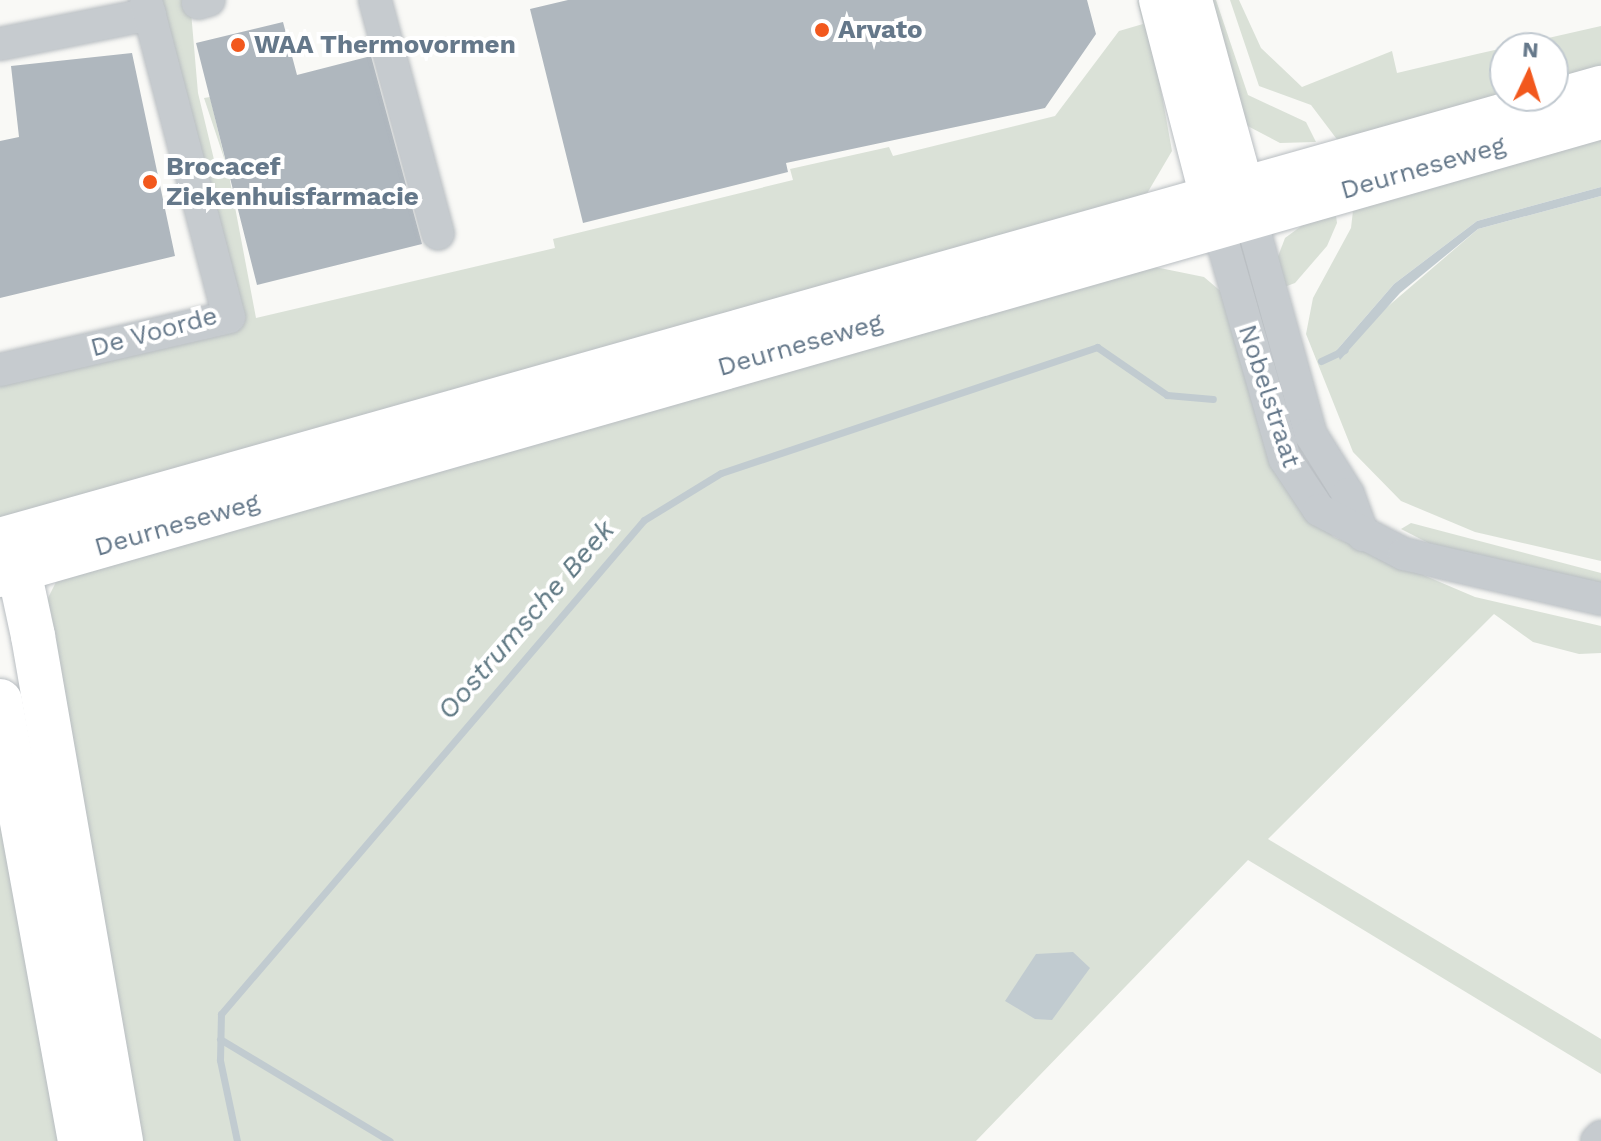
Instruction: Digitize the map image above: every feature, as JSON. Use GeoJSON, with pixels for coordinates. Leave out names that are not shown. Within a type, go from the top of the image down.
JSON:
{"type":"FeatureCollection","features":[{"type":"Feature","properties":{"kind":"highway"},"geometry":{"type":"LineString","coordinates":[[5,560],[121,1141]]}},
{"type":"Feature","properties":{"kind":"highway"},"geometry":{"type":"LineString","coordinates":[[0,701],[80,1141]]}},
{"type":"Feature","properties":{"kind":"main road"},"geometry":{"type":"LineString","coordinates":[[1160,0],[1230,207]]}},
{"type":"Feature","properties":{"kind":"main road"},"geometry":{"type":"LineString","coordinates":[[1191,0],[1230,207]]}},
{"type":"Feature","properties":{"kind":"main road","name":"Deurneseweg"},"geometry":{"type":"LineString","coordinates":[[5,560],[1230,207],[1601,87]]}},
{"type":"Feature","properties":{"kind":"main road","name":"Deurneseweg"},"geometry":{"type":"LineString","coordinates":[[1230,207],[1601,118]]}},
{"type":"Feature","properties":{"kind":"street"},"geometry":{"type":"LineString","coordinates":[[375,0],[438,234]]}},
{"type":"Feature","properties":{"kind":"street"},"geometry":{"type":"LineString","coordinates":[[0,44],[148,7]]}},
{"type":"Feature","properties":{"kind":"street","name":"De Voorde"},"geometry":{"type":"LineString","coordinates":[[0,370],[229,317],[148,7]]}},
{"type":"Feature","properties":{"kind":"street","name":"Nobelstraat"},"geometry":{"type":"LineString","coordinates":[[1230,207],[1285,459],[1319,510],[1363,535],[1431,562],[1601,599]]}},
{"type":"Feature","properties":{"kind":"shaded area"},"geometry":{"type":"Polygon","coordinates":[[[159,0],[190,0],[198,93],[216,168],[200,172],[159,0]]]}},
{"type":"Feature","properties":{"kind":"shaded area"},"geometry":{"type":"Polygon","coordinates":[[[1137,0],[1149,23],[1172,151],[1142,202],[0,528],[0,385],[224,324],[201,177],[228,170],[256,318],[555,248],[553,239],[793,180],[790,169],[889,147],[893,156],[1055,116],[1119,31],[1143,24],[1137,0]]]}},
{"type":"Feature","properties":{"kind":"shaded area"},"geometry":{"type":"Polygon","coordinates":[[[1201,0],[1216,0],[1248,95],[1306,122],[1316,142],[1280,143],[1242,123],[1201,0]]]}},
{"type":"Feature","properties":{"kind":"shaded area"},"geometry":{"type":"Polygon","coordinates":[[[1230,0],[1239,0],[1261,48],[1302,87],[1392,51],[1397,73],[1489,51],[1489,99],[1339,142],[1311,105],[1259,86],[1230,0]]]}},
{"type":"Feature","properties":{"kind":"shaded area"},"geometry":{"type":"Polygon","coordinates":[[[1601,26],[1601,67],[1569,76],[1569,33],[1601,26]]]}},
{"type":"Feature","properties":{"kind":"shaded area"},"geometry":{"type":"Polygon","coordinates":[[[210,97],[226,164],[204,98],[210,97]]]}},
{"type":"Feature","properties":{"kind":"shaded area"},"geometry":{"type":"Polygon","coordinates":[[[1601,130],[1601,187],[1477,221],[1394,284],[1336,351],[1478,229],[1601,196],[1601,561],[1475,532],[1401,501],[1353,452],[1306,334],[1313,298],[1351,228],[1354,202],[1601,130]]]}},
{"type":"Feature","properties":{"kind":"shaded area"},"geometry":{"type":"Polygon","coordinates":[[[1601,187],[1601,196],[1478,229],[1400,293],[1340,360],[1336,351],[1394,284],[1477,221],[1601,187]]]}},
{"type":"Feature","properties":{"kind":"shaded area"},"geometry":{"type":"Polygon","coordinates":[[[1334,202],[1337,223],[1327,246],[1295,283],[1279,289],[1274,267],[1285,238],[1334,202]]]}},
{"type":"Feature","properties":{"kind":"shaded area"},"geometry":{"type":"Polygon","coordinates":[[[1150,266],[1204,277],[1224,294],[1303,506],[1334,537],[1475,597],[1601,626],[1601,653],[1579,654],[1533,642],[1494,614],[1268,839],[1601,1039],[1601,1074],[1248,860],[976,1141],[142,1141],[44,638],[48,598],[60,574],[1150,266]]]}},
{"type":"Feature","properties":{"kind":"shaded area"},"geometry":{"type":"Polygon","coordinates":[[[1411,523],[1601,573],[1601,585],[1444,551],[1401,529],[1411,523]]]}},
{"type":"Feature","properties":{"kind":"shaded area"},"geometry":{"type":"Polygon","coordinates":[[[0,823],[58,1141],[0,1141],[0,823]]]}},
{"type":"Feature","properties":{"kind":"shaded area"},"geometry":{"type":"Polygon","coordinates":[[[1073,952],[1090,968],[1052,1020],[1035,1019],[1005,1001],[1036,954],[1073,952]]]}},
{"type":"Feature","properties":{"kind":"building"},"geometry":{"type":"Polygon","coordinates":[[[568,0],[1087,0],[1096,34],[1045,108],[786,163],[788,172],[583,223],[530,9],[568,0]]]}},
{"type":"Feature","properties":{"kind":"building"},"geometry":{"type":"Polygon","coordinates":[[[283,22],[297,75],[371,56],[422,244],[257,285],[196,43],[283,22]]]}},
{"type":"Feature","properties":{"kind":"building"},"geometry":{"type":"Polygon","coordinates":[[[132,53],[175,256],[0,298],[0,141],[19,137],[11,66],[132,53]]]}},
{"type":"Feature","properties":{"kind":"waterway","name":"Oostrumsche Beek"},"geometry":{"type":"LineString","coordinates":[[237,1141],[220,1060],[221,1014],[644,520],[721,473],[1097,347],[1167,395],[1213,399]]}},
{"type":"Feature","properties":{"kind":"waterway","name":"Oostrumsche Beek"},"geometry":{"type":"LineString","coordinates":[[1321,361],[1345,350]]}},
{"type":"Feature","properties":{"kind":"waterway"},"geometry":{"type":"LineString","coordinates":[[220,1039],[390,1141]]}},
{"type":"Feature","properties":{"kind":"place","name":"Arvato"},"geometry":{"type":"Point","coordinates":[822,30]}},
{"type":"Feature","properties":{"kind":"place","name":"WAA Thermovormen"},"geometry":{"type":"Point","coordinates":[238,45]}},
{"type":"Feature","properties":{"kind":"place","name":"Brocacef Ziekenhuisfarmacie"},"geometry":{"type":"Point","coordinates":[150,182]}}]}
